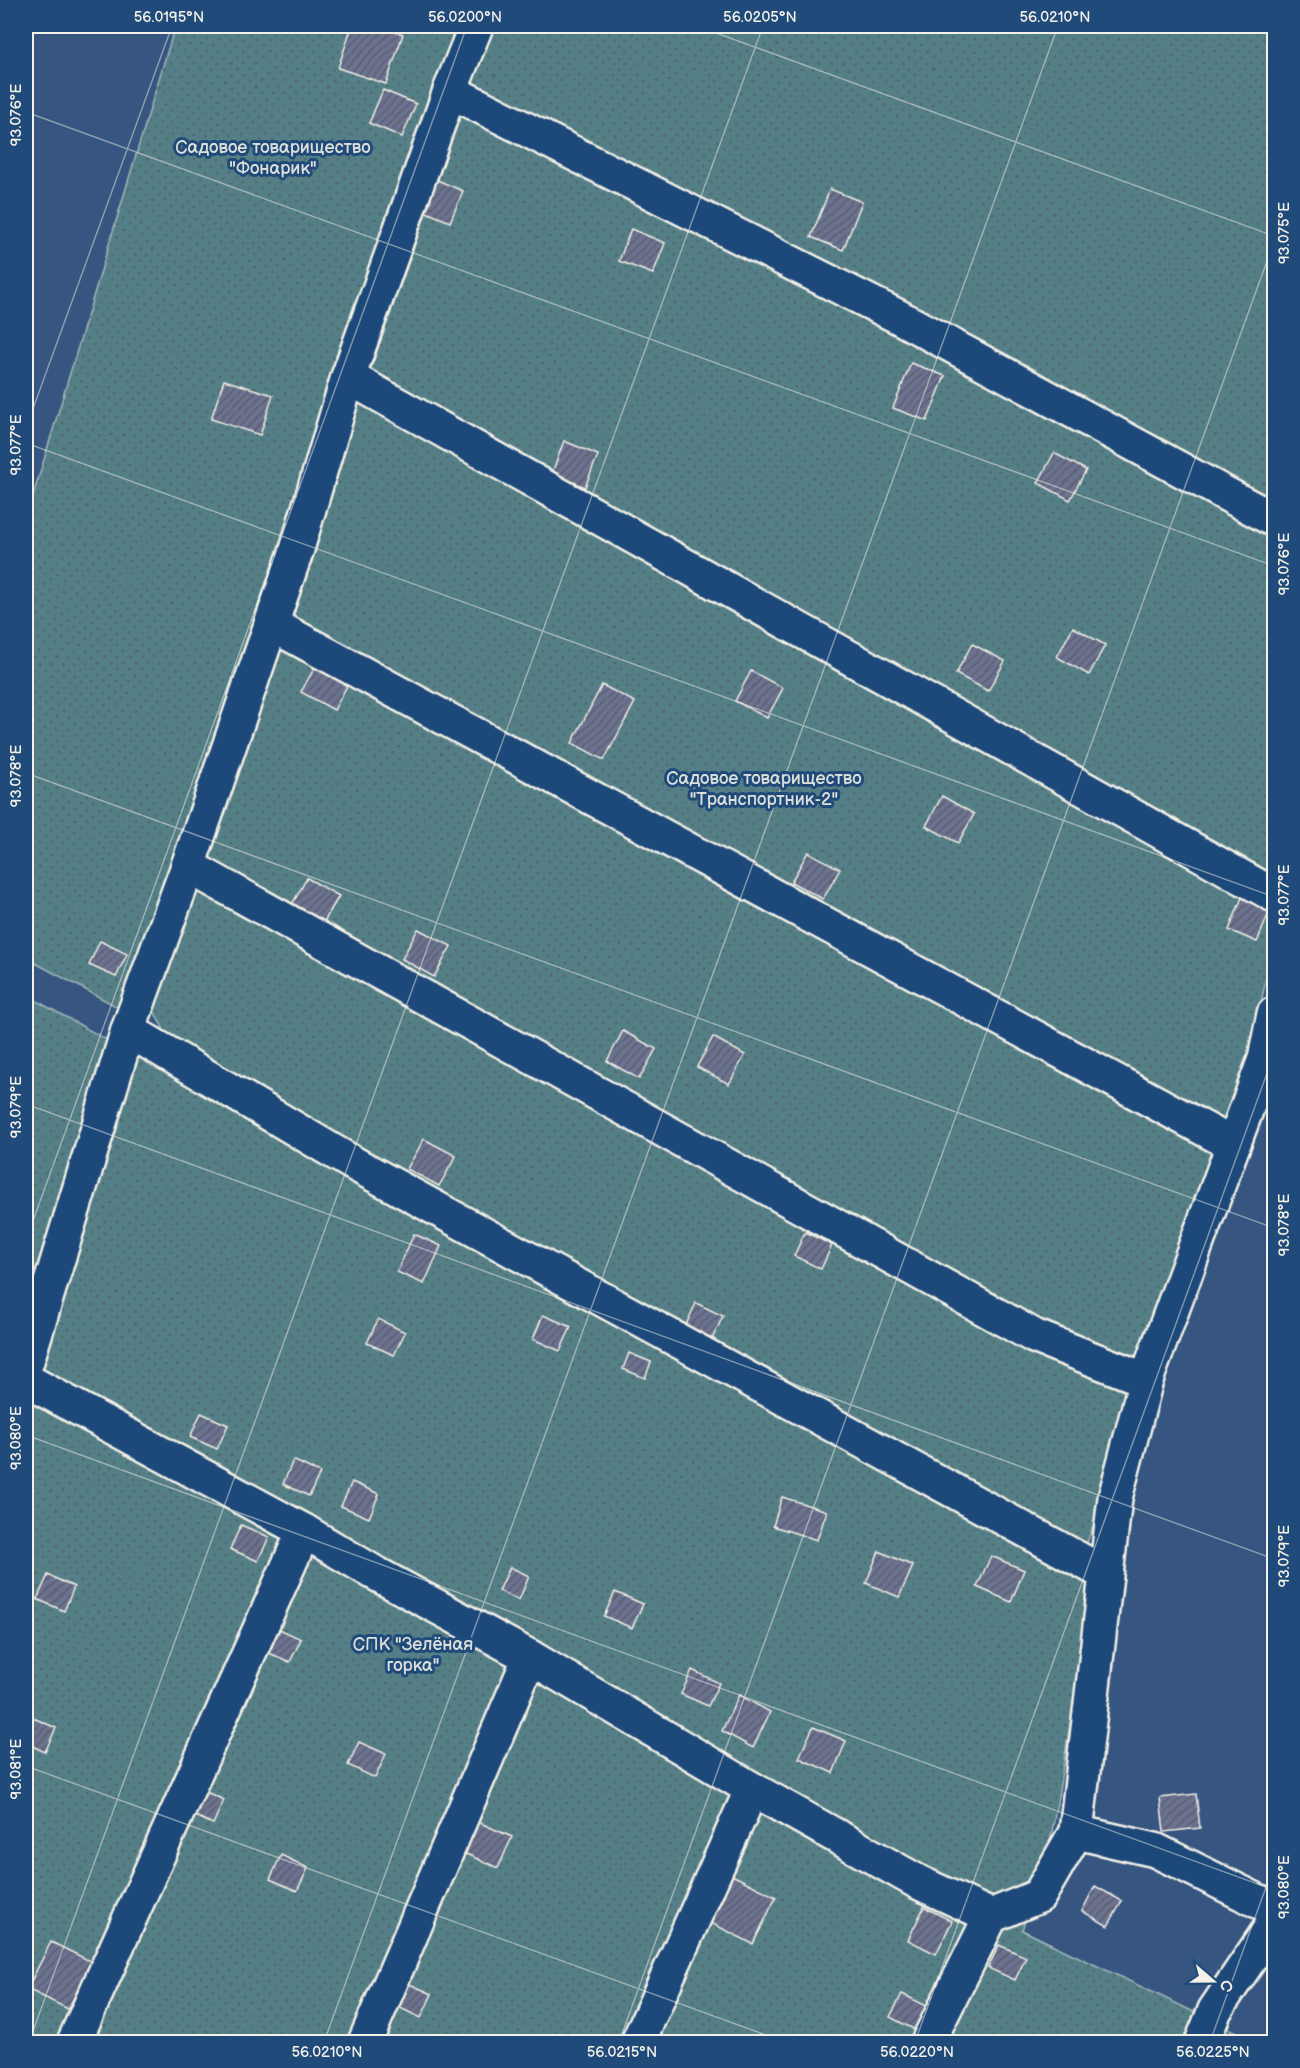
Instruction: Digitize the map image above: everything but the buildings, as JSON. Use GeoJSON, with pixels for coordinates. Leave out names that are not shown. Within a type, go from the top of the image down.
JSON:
{"type":"FeatureCollection","features":[{"type":"Feature","properties":{"kind":"lane"},"geometry":{"type":"LineString","coordinates":[[26,1364],[128,1030],[188,866],[297,549],[348,377],[450,91],[476,26]]}},
{"type":"Feature","properties":{"kind":"lane"},"geometry":{"type":"LineString","coordinates":[[450,91],[899,317],[1275,520]]}},
{"type":"Feature","properties":{"kind":"lane"},"geometry":{"type":"LineString","coordinates":[[348,377],[1275,894]]}},
{"type":"Feature","properties":{"kind":"lane"},"geometry":{"type":"LineString","coordinates":[[271,624],[1232,1144]]}},
{"type":"Feature","properties":{"kind":"lane"},"geometry":{"type":"LineString","coordinates":[[188,866],[1034,1336],[1146,1380]]}},
{"type":"Feature","properties":{"kind":"lane"},"geometry":{"type":"LineString","coordinates":[[927,2043],[991,1916],[1039,1896],[1076,1832],[1114,1498],[1146,1380],[1265,1059],[1275,1014]]}},
{"type":"Feature","properties":{"kind":"lane"},"geometry":{"type":"LineString","coordinates":[[128,1030],[351,1162],[1106,1574]]}},
{"type":"Feature","properties":{"kind":"lane"},"geometry":{"type":"LineString","coordinates":[[26,1380],[530,1657],[752,1789],[918,1882],[991,1916]]}},
{"type":"Feature","properties":{"kind":"lane"},"geometry":{"type":"LineString","coordinates":[[74,2043],[304,1531]]}},
{"type":"Feature","properties":{"kind":"lane"},"geometry":{"type":"LineString","coordinates":[[365,2043],[530,1657]]}},
{"type":"Feature","properties":{"kind":"lane"},"geometry":{"type":"LineString","coordinates":[[638,2043],[752,1789]]}},
{"type":"Feature","properties":{"kind":"lane"},"geometry":{"type":"LineString","coordinates":[[1076,1832],[1155,1850],[1275,1909]]}},
{"type":"Feature","properties":{"kind":"lane"},"geometry":{"type":"LineString","coordinates":[[1202,2043],[1215,2010],[1275,1923]]}},
{"type":"Feature","properties":{"kind":"green space","name":"Садовое товарищество \"Фонарик\""},"geometry":{"type":"Polygon","coordinates":[[[175,26],[464,26],[337,359],[290,541],[123,1010],[26,958],[26,519],[175,26]]]}},
{"type":"Feature","properties":{"kind":"green space","name":"Садовое товарищество \"Транспортник-2\""},"geometry":{"type":"Polygon","coordinates":[[[492,26],[1274,26],[1274,940],[1244,1085],[1086,1546],[173,1047],[148,1000],[492,26]]]}},
{"type":"Feature","properties":{"kind":"green space","name":"СПК \"Зелёная горка\""},"geometry":{"type":"Polygon","coordinates":[[[26,995],[1093,1587],[1049,1850],[1022,1930],[1257,2042],[26,2042],[26,995]]]}}]}
